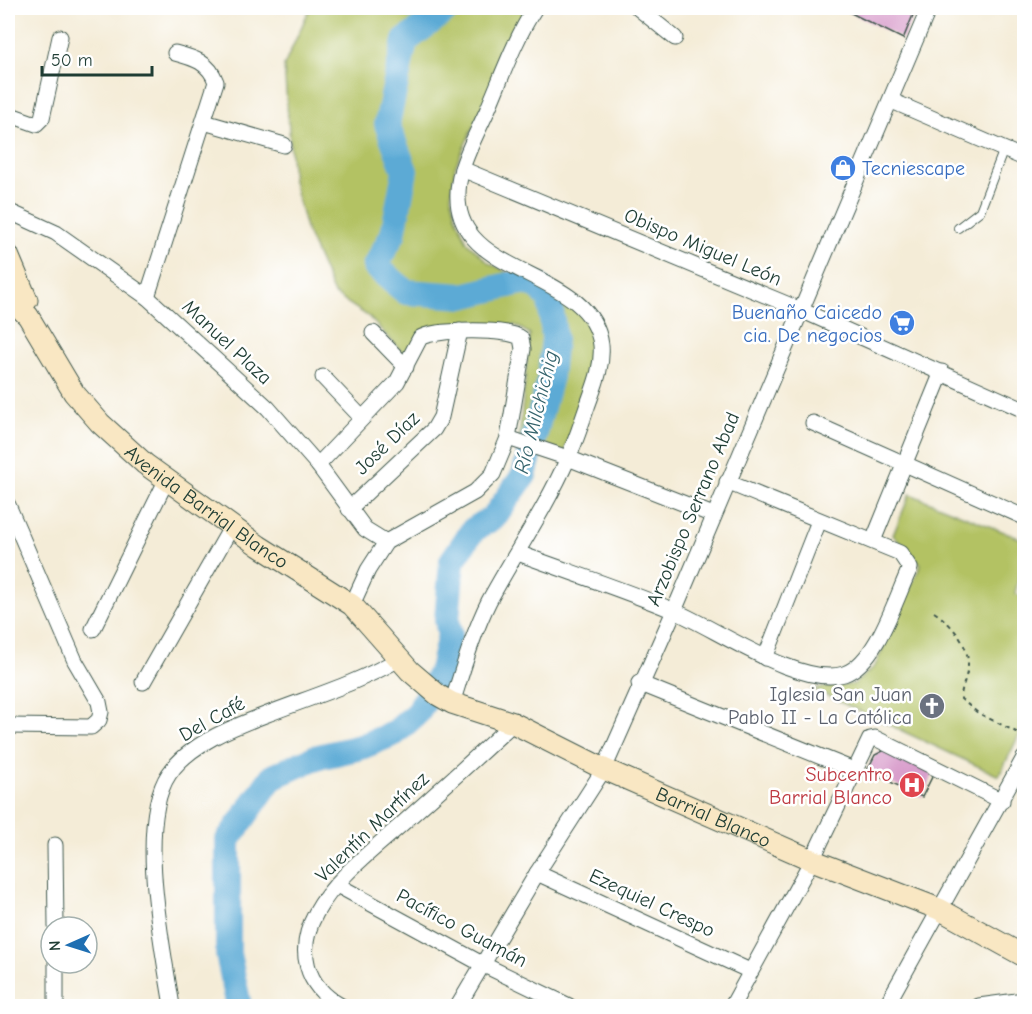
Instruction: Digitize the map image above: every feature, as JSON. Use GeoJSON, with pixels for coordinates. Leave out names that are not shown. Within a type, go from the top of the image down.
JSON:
{"type":"FeatureCollection","features":[{"type":"Feature","properties":{"kind":"street"},"geometry":{"type":"LineString","coordinates":[[445,699],[480,621],[518,554],[599,372],[601,345],[592,320],[576,301],[496,258],[470,235],[462,216],[459,196],[462,169],[518,41],[535,8]]}},
{"type":"Feature","properties":{"kind":"street"},"geometry":{"type":"LineString","coordinates":[[638,8],[675,38]]}},
{"type":"Feature","properties":{"kind":"street","name":"Arzobispo Serrano Abad"},"geometry":{"type":"LineString","coordinates":[[458,1006],[537,873],[604,769],[639,683],[674,610],[929,8]]}},
{"type":"Feature","properties":{"kind":"street"},"geometry":{"type":"LineString","coordinates":[[8,114],[36,124],[42,118],[60,37]]}},
{"type":"Feature","properties":{"kind":"street"},"geometry":{"type":"LineString","coordinates":[[147,297],[216,82],[212,71],[198,60],[176,53]]}},
{"type":"Feature","properties":{"kind":"street"},"geometry":{"type":"LineString","coordinates":[[891,101],[1024,158]]}},
{"type":"Feature","properties":{"kind":"street"},"geometry":{"type":"LineString","coordinates":[[204,122],[284,145]]}},
{"type":"Feature","properties":{"kind":"street","name":"Obispo Miguel León"},"geometry":{"type":"LineString","coordinates":[[462,169],[801,310],[1024,410]]}},
{"type":"Feature","properties":{"kind":"street","name":"Manuel Plaza"},"geometry":{"type":"LineString","coordinates":[[8,211],[56,232],[147,297],[268,408],[318,465],[365,529],[386,542]]}},
{"type":"Feature","properties":{"kind":"street","name":"Avenida Barrial Blanco"},"geometry":{"type":"LineString","coordinates":[[8,255],[26,297],[28,316]]}},
{"type":"Feature","properties":{"kind":"street","name":"Avenida Barrial Blanco"},"geometry":{"type":"LineString","coordinates":[[8,286],[15,303],[28,316],[74,393],[100,423],[145,464],[231,526],[352,605],[404,665]]}},
{"type":"Feature","properties":{"kind":"street"},"geometry":{"type":"LineString","coordinates":[[318,465],[397,382],[420,338],[425,334],[460,331],[513,333],[521,338],[523,349],[514,439],[493,474],[486,485],[386,542],[368,570],[352,605]]}},
{"type":"Feature","properties":{"kind":"street","name":"José Díaz"},"geometry":{"type":"LineString","coordinates":[[349,509],[434,429],[441,417],[460,331]]}},
{"type":"Feature","properties":{"kind":"street"},"geometry":{"type":"LineString","coordinates":[[373,333],[406,366]]}},
{"type":"Feature","properties":{"kind":"street"},"geometry":{"type":"LineString","coordinates":[[873,541],[942,372]]}},
{"type":"Feature","properties":{"kind":"street"},"geometry":{"type":"LineString","coordinates":[[324,377],[362,418]]}},
{"type":"Feature","properties":{"kind":"street"},"geometry":{"type":"LineString","coordinates":[[813,423],[1024,517]]}},
{"type":"Feature","properties":{"kind":"street"},"geometry":{"type":"LineString","coordinates":[[514,439],[561,455],[713,516]]}},
{"type":"Feature","properties":{"kind":"street"},"geometry":{"type":"LineString","coordinates":[[93,629],[167,479]]}},
{"type":"Feature","properties":{"kind":"street"},"geometry":{"type":"LineString","coordinates":[[518,554],[674,610],[765,658],[806,672],[828,675],[844,674],[860,664],[873,648],[910,568],[900,553],[727,482]]}},
{"type":"Feature","properties":{"kind":"street"},"geometry":{"type":"LineString","coordinates":[[8,506],[75,661],[99,702],[101,712],[99,720],[91,727],[8,726]]}},
{"type":"Feature","properties":{"kind":"street"},"geometry":{"type":"LineString","coordinates":[[765,658],[819,521]]}},
{"type":"Feature","properties":{"kind":"street"},"geometry":{"type":"LineString","coordinates":[[143,682],[231,526]]}},
{"type":"Feature","properties":{"kind":"street","name":"Barrial Blanco"},"geometry":{"type":"LineString","coordinates":[[404,665],[445,699],[513,723],[604,769],[812,860],[939,909],[1024,956]]}},
{"type":"Feature","properties":{"kind":"street","name":"Del Café"},"geometry":{"type":"LineString","coordinates":[[172,1006],[155,881],[153,822],[159,796],[169,773],[192,750],[222,734],[264,715],[404,665]]}},
{"type":"Feature","properties":{"kind":"street"},"geometry":{"type":"LineString","coordinates":[[639,683],[856,771]]}},
{"type":"Feature","properties":{"kind":"street","name":"Valentín Martínez"},"geometry":{"type":"LineString","coordinates":[[341,1006],[325,997],[312,979],[306,961],[306,940],[316,913],[338,885],[513,723]]}},
{"type":"Feature","properties":{"kind":"street"},"geometry":{"type":"LineString","coordinates":[[732,1006],[812,860],[856,771],[867,743],[875,738],[1002,801]]}},
{"type":"Feature","properties":{"kind":"street"},"geometry":{"type":"LineString","coordinates":[[886,1006],[1024,762]]}},
{"type":"Feature","properties":{"kind":"street"},"geometry":{"type":"LineString","coordinates":[[56,844],[56,915]]}},
{"type":"Feature","properties":{"kind":"street","name":"Ezequiel Crespo"},"geometry":{"type":"LineString","coordinates":[[537,873],[750,971]]}},
{"type":"Feature","properties":{"kind":"street","name":"Pacífico Guamán"},"geometry":{"type":"LineString","coordinates":[[338,885],[482,964],[568,1006]]}},
{"type":"Feature","properties":{"kind":"street"},"geometry":{"type":"LineString","coordinates":[[56,975],[56,1006]]}},
{"type":"Feature","properties":{"kind":"street"},"geometry":{"type":"LineString","coordinates":[[979,1006],[1024,1000]]}},
{"type":"Feature","properties":{"kind":"lane"},"geometry":{"type":"LineString","coordinates":[[958,228],[980,211],[1004,149]]}},
{"type":"Feature","properties":{"kind":"path"},"geometry":{"type":"LineString","coordinates":[[934,612],[960,636],[968,660],[968,671],[961,685],[961,699],[978,713],[1024,736]]}},
{"type":"Feature","properties":{"kind":"green space"},"geometry":{"type":"Polygon","coordinates":[[[310,8],[527,8],[455,167],[451,196],[456,216],[467,242],[489,263],[574,306],[588,324],[593,347],[594,373],[563,454],[519,439],[530,334],[515,325],[424,332],[405,355],[368,316],[334,294],[307,232],[293,181],[284,66],[310,8]]]}},
{"type":"Feature","properties":{"kind":"green space"},"geometry":{"type":"Polygon","coordinates":[[[910,494],[1024,540],[1024,556],[1015,593],[1024,599],[1024,725],[999,776],[812,689],[854,684],[875,666],[921,564],[893,535],[910,494]]]}},
{"type":"Feature","properties":{"kind":"building"},"geometry":{"type":"Polygon","coordinates":[[[841,8],[916,8],[903,39],[841,8]]]}},
{"type":"Feature","properties":{"kind":"building","name":"Subcentro Barrial Blanco"},"geometry":{"type":"Polygon","coordinates":[[[885,750],[934,773],[922,797],[867,771],[875,755],[885,750]]]}},
{"type":"Feature","properties":{"kind":"waterway","name":"Río Milchichig"},"geometry":{"type":"LineString","coordinates":[[239,1006],[228,954],[228,840],[272,777],[314,758],[361,747],[395,733],[418,712],[442,670],[450,635],[447,620],[452,561],[473,530],[494,517],[524,475],[550,377],[554,338],[550,299],[537,285],[521,282],[463,296],[406,292],[375,266],[393,234],[405,171],[387,124],[405,41],[449,8]]}},
{"type":"Feature","properties":{"kind":"place","name":"Tecniescape"},"geometry":{"type":"Point","coordinates":[843,168]}},
{"type":"Feature","properties":{"kind":"place","name":"Buenaño Caicedo cia. De negocios"},"geometry":{"type":"Point","coordinates":[902,323]}},
{"type":"Feature","properties":{"kind":"place","name":"Iglesia San Juan Pablo II - La Católica"},"geometry":{"type":"Point","coordinates":[932,706]}},
{"type":"Feature","properties":{"kind":"place","name":"Subcentro Barrial Blanco"},"geometry":{"type":"Point","coordinates":[912,785]}}]}
